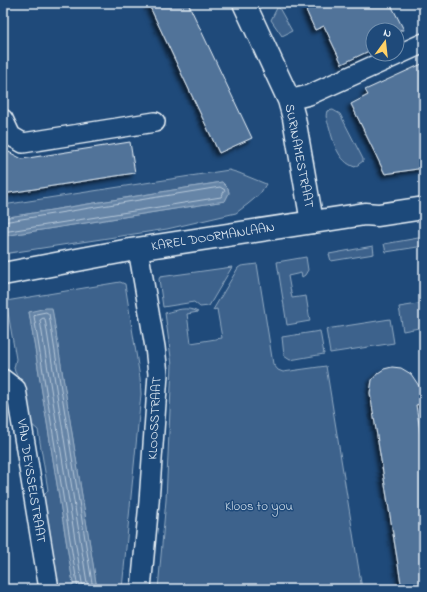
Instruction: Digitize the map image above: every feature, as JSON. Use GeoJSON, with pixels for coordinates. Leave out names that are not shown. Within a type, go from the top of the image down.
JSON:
{"type":"FeatureCollection","features":[{"type":"Feature","properties":{"kind":"street","name":"SURINAMESTRAAT"},"geometry":{"type":"LineString","coordinates":[[247,4],[289,100],[294,118],[312,222]]}},
{"type":"Feature","properties":{"kind":"street"},"geometry":{"type":"LineString","coordinates":[[289,100],[309,95],[424,43]]}},
{"type":"Feature","properties":{"kind":"street"},"geometry":{"type":"LineString","coordinates":[[3,119],[11,136],[23,143],[154,122]]}},
{"type":"Feature","properties":{"kind":"street","name":"KAREL DOORMANLAAN"},"geometry":{"type":"LineString","coordinates":[[3,274],[138,249],[365,214],[378,215],[424,208]]}},
{"type":"Feature","properties":{"kind":"street","name":"KLOOSSTRAAT"},"geometry":{"type":"LineString","coordinates":[[138,249],[155,347],[158,374],[141,589]]}},
{"type":"Feature","properties":{"kind":"street","name":"VAN DEYSSELSTRAAT"},"geometry":{"type":"LineString","coordinates":[[3,379],[16,389],[49,589]]}},
{"type":"Feature","properties":{"kind":"green space"},"geometry":{"type":"Polygon","coordinates":[[[278,6],[292,31],[282,36],[271,20],[278,6]]]}},
{"type":"Feature","properties":{"kind":"green space"},"geometry":{"type":"Polygon","coordinates":[[[333,110],[340,114],[363,159],[363,161],[355,167],[344,161],[337,150],[326,117],[327,111],[333,110]]]}},
{"type":"Feature","properties":{"kind":"green space"},"geometry":{"type":"Polygon","coordinates":[[[229,170],[266,184],[260,194],[236,213],[167,229],[3,254],[3,236],[225,201],[229,193],[228,188],[222,182],[3,218],[3,205],[229,170]]]}},
{"type":"Feature","properties":{"kind":"green space"},"geometry":{"type":"Polygon","coordinates":[[[424,237],[424,246],[386,252],[384,244],[424,237]]]}},
{"type":"Feature","properties":{"kind":"green space"},"geometry":{"type":"Polygon","coordinates":[[[373,246],[374,254],[331,261],[329,254],[373,246]]]}},
{"type":"Feature","properties":{"kind":"green space"},"geometry":{"type":"Polygon","coordinates":[[[306,257],[308,270],[305,275],[302,277],[301,273],[288,276],[292,298],[306,296],[310,321],[287,325],[277,262],[306,257]]]}},
{"type":"Feature","properties":{"kind":"green space","name":"Kloos to you"},"geometry":{"type":"Polygon","coordinates":[[[257,264],[273,364],[278,370],[283,372],[326,366],[362,589],[158,589],[166,500],[172,365],[165,313],[186,309],[198,312],[187,314],[191,343],[222,338],[217,309],[213,310],[238,268],[241,266],[257,264]]]}},
{"type":"Feature","properties":{"kind":"green space"},"geometry":{"type":"Polygon","coordinates":[[[232,267],[209,306],[200,307],[194,302],[163,307],[160,277],[232,267]]]}},
{"type":"Feature","properties":{"kind":"green space"},"geometry":{"type":"Polygon","coordinates":[[[120,282],[125,284],[140,378],[141,394],[122,589],[97,589],[52,309],[29,312],[74,589],[57,589],[42,498],[48,490],[38,430],[31,424],[24,385],[14,368],[16,359],[6,301],[120,282]]]}},
{"type":"Feature","properties":{"kind":"green space"},"geometry":{"type":"Polygon","coordinates":[[[424,303],[424,327],[403,331],[399,307],[424,303]]]}},
{"type":"Feature","properties":{"kind":"green space"},"geometry":{"type":"Polygon","coordinates":[[[390,319],[394,343],[330,353],[326,329],[390,319]]]}},
{"type":"Feature","properties":{"kind":"green space"},"geometry":{"type":"Polygon","coordinates":[[[320,331],[324,354],[290,360],[284,356],[282,337],[320,331]]]}},
{"type":"Feature","properties":{"kind":"water"},"geometry":{"type":"Polygon","coordinates":[[[222,182],[228,188],[229,193],[225,201],[3,236],[3,218],[222,182]]]}},
{"type":"Feature","properties":{"kind":"water"},"geometry":{"type":"Polygon","coordinates":[[[52,308],[97,589],[74,589],[29,312],[52,308]]]}},
{"type":"Feature","properties":{"kind":"building"},"geometry":{"type":"Polygon","coordinates":[[[148,3],[188,3],[252,138],[219,153],[148,3]]]}},
{"type":"Feature","properties":{"kind":"building"},"geometry":{"type":"Polygon","coordinates":[[[314,3],[390,3],[400,22],[365,22],[365,53],[342,64],[324,26],[315,30],[305,8],[314,3]]]}},
{"type":"Feature","properties":{"kind":"building"},"geometry":{"type":"Polygon","coordinates":[[[424,63],[424,168],[385,174],[351,104],[368,95],[365,90],[424,63]]]}},
{"type":"Feature","properties":{"kind":"building"},"geometry":{"type":"Polygon","coordinates":[[[130,142],[135,173],[3,194],[3,149],[22,159],[130,142]]]}},
{"type":"Feature","properties":{"kind":"building"},"geometry":{"type":"Polygon","coordinates":[[[392,367],[401,368],[411,374],[419,386],[422,385],[424,397],[424,403],[416,405],[424,456],[424,589],[402,589],[370,393],[372,380],[384,369],[392,367]]]}}]}
